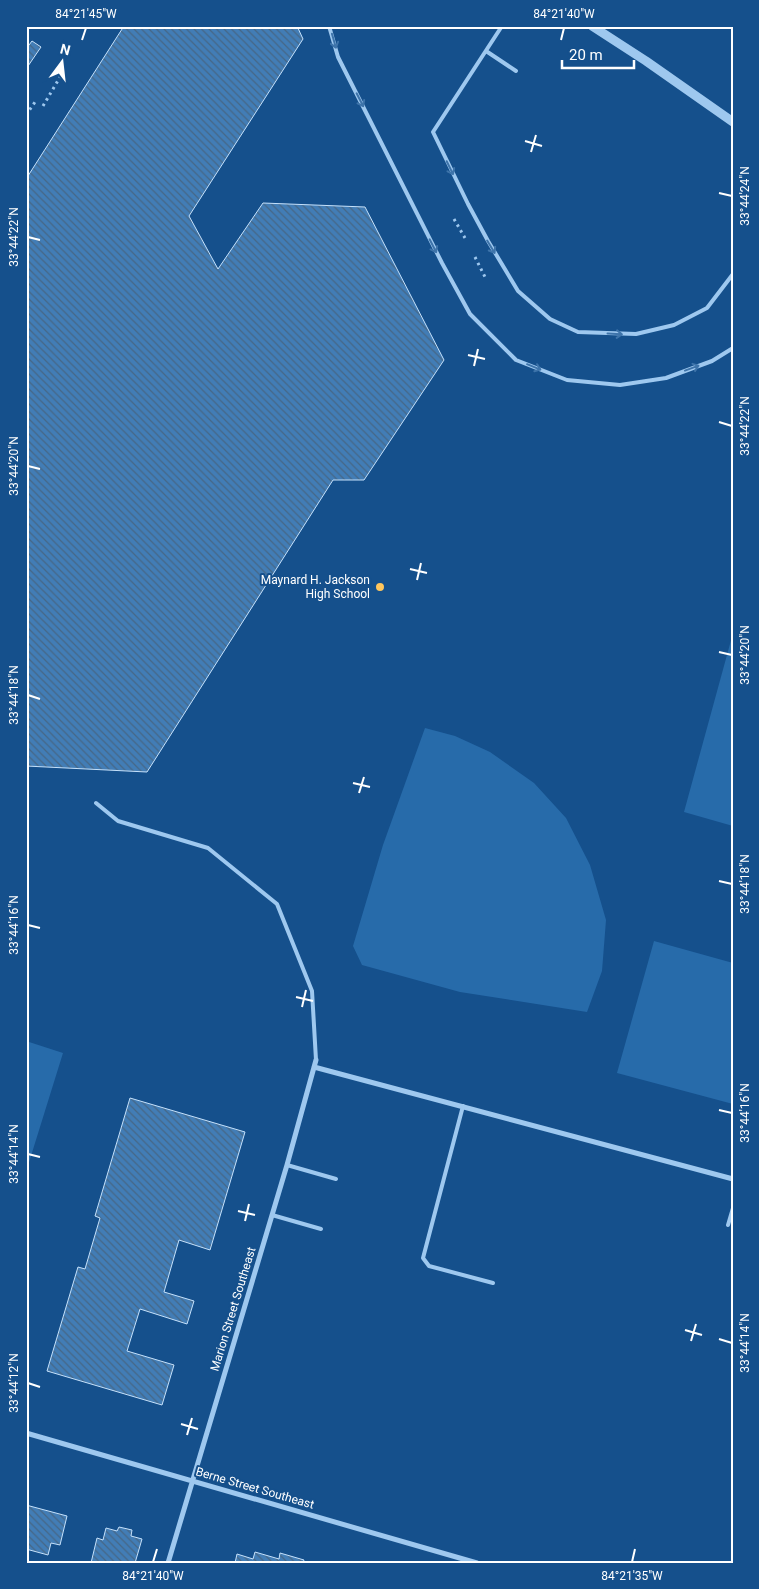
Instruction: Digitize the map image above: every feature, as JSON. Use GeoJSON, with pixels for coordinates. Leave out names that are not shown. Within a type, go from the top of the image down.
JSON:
{"type":"FeatureCollection","features":[{"type":"Feature","properties":{"kind":"street"},"geometry":{"type":"LineString","coordinates":[[592,26],[733,122]]}},
{"type":"Feature","properties":{"kind":"street","name":"Marion Street Southeast"},"geometry":{"type":"LineString","coordinates":[[168,1563],[287,1165],[316,1060]]}},
{"type":"Feature","properties":{"kind":"street"},"geometry":{"type":"LineString","coordinates":[[314,1067],[733,1179]]}},
{"type":"Feature","properties":{"kind":"street","name":"Berne Street Southeast"},"geometry":{"type":"LineString","coordinates":[[26,1433],[477,1563]]}},
{"type":"Feature","properties":{"kind":"lane"},"geometry":{"type":"LineString","coordinates":[[329,26],[338,57],[456,289],[470,314],[516,360],[567,380],[620,386],[666,378],[712,361],[733,348]]}},
{"type":"Feature","properties":{"kind":"lane"},"geometry":{"type":"LineString","coordinates":[[502,26],[433,132],[468,204],[518,291],[550,319],[578,332],[636,334],[674,325],[707,308],[733,274]]}},
{"type":"Feature","properties":{"kind":"lane"},"geometry":{"type":"LineString","coordinates":[[486,51],[516,71]]}},
{"type":"Feature","properties":{"kind":"lane"},"geometry":{"type":"LineString","coordinates":[[96,803],[118,821],[208,848],[277,904],[312,991],[316,1060]]}},
{"type":"Feature","properties":{"kind":"lane"},"geometry":{"type":"LineString","coordinates":[[463,1106],[423,1258],[429,1266],[493,1283]]}},
{"type":"Feature","properties":{"kind":"lane"},"geometry":{"type":"LineString","coordinates":[[287,1165],[336,1179]]}},
{"type":"Feature","properties":{"kind":"lane"},"geometry":{"type":"LineString","coordinates":[[728,1225],[733,1208]]}},
{"type":"Feature","properties":{"kind":"lane"},"geometry":{"type":"LineString","coordinates":[[272,1215],[321,1229]]}},
{"type":"Feature","properties":{"kind":"path"},"geometry":{"type":"LineString","coordinates":[[26,32],[31,26]]}},
{"type":"Feature","properties":{"kind":"path"},"geometry":{"type":"LineString","coordinates":[[43,106],[63,72]]}},
{"type":"Feature","properties":{"kind":"path"},"geometry":{"type":"LineString","coordinates":[[26,115],[35,102]]}},
{"type":"Feature","properties":{"kind":"path"},"geometry":{"type":"LineString","coordinates":[[454,219],[465,238]]}},
{"type":"Feature","properties":{"kind":"path"},"geometry":{"type":"LineString","coordinates":[[475,257],[485,277]]}},
{"type":"Feature","properties":{"kind":"shaded area"},"geometry":{"type":"Polygon","coordinates":[[[733,633],[733,826],[684,812],[733,633]]]}},
{"type":"Feature","properties":{"kind":"shaded area"},"geometry":{"type":"Polygon","coordinates":[[[425,728],[455,736],[490,752],[534,783],[566,818],[590,865],[606,920],[602,971],[587,1012],[460,992],[362,965],[353,946],[383,845],[425,728]]]}},
{"type":"Feature","properties":{"kind":"shaded area"},"geometry":{"type":"Polygon","coordinates":[[[654,941],[733,963],[733,1104],[617,1073],[654,941]]]}},
{"type":"Feature","properties":{"kind":"shaded area"},"geometry":{"type":"Polygon","coordinates":[[[26,1041],[63,1053],[26,1172],[26,1041]]]}},
{"type":"Feature","properties":{"kind":"building"},"geometry":{"type":"Polygon","coordinates":[[[124,26],[297,26],[303,39],[189,216],[218,269],[263,203],[365,207],[444,360],[364,480],[333,480],[147,772],[26,766],[26,179],[124,26]]]}},
{"type":"Feature","properties":{"kind":"building"},"geometry":{"type":"Polygon","coordinates":[[[32,41],[41,47],[26,69],[26,49],[32,41]]]}},
{"type":"Feature","properties":{"kind":"building"},"geometry":{"type":"Polygon","coordinates":[[[130,1098],[245,1132],[210,1250],[179,1240],[164,1292],[194,1301],[187,1324],[140,1309],[127,1351],[174,1365],[162,1405],[47,1371],[78,1267],[85,1269],[100,1218],[95,1216],[130,1098]]]}},
{"type":"Feature","properties":{"kind":"building"},"geometry":{"type":"Polygon","coordinates":[[[26,1505],[67,1516],[60,1545],[51,1543],[48,1555],[26,1549],[26,1505]]]}},
{"type":"Feature","properties":{"kind":"building"},"geometry":{"type":"Polygon","coordinates":[[[119,1527],[132,1530],[131,1536],[142,1539],[135,1563],[91,1563],[97,1538],[103,1540],[106,1528],[117,1531],[119,1527]]]}},
{"type":"Feature","properties":{"kind":"building"},"geometry":{"type":"Polygon","coordinates":[[[255,1552],[279,1559],[280,1553],[304,1560],[303,1563],[235,1563],[237,1554],[253,1559],[255,1552]]]}},
{"type":"Feature","properties":{"kind":"place","name":"Maynard H. Jackson High School"},"geometry":{"type":"Point","coordinates":[380,587]}}]}
